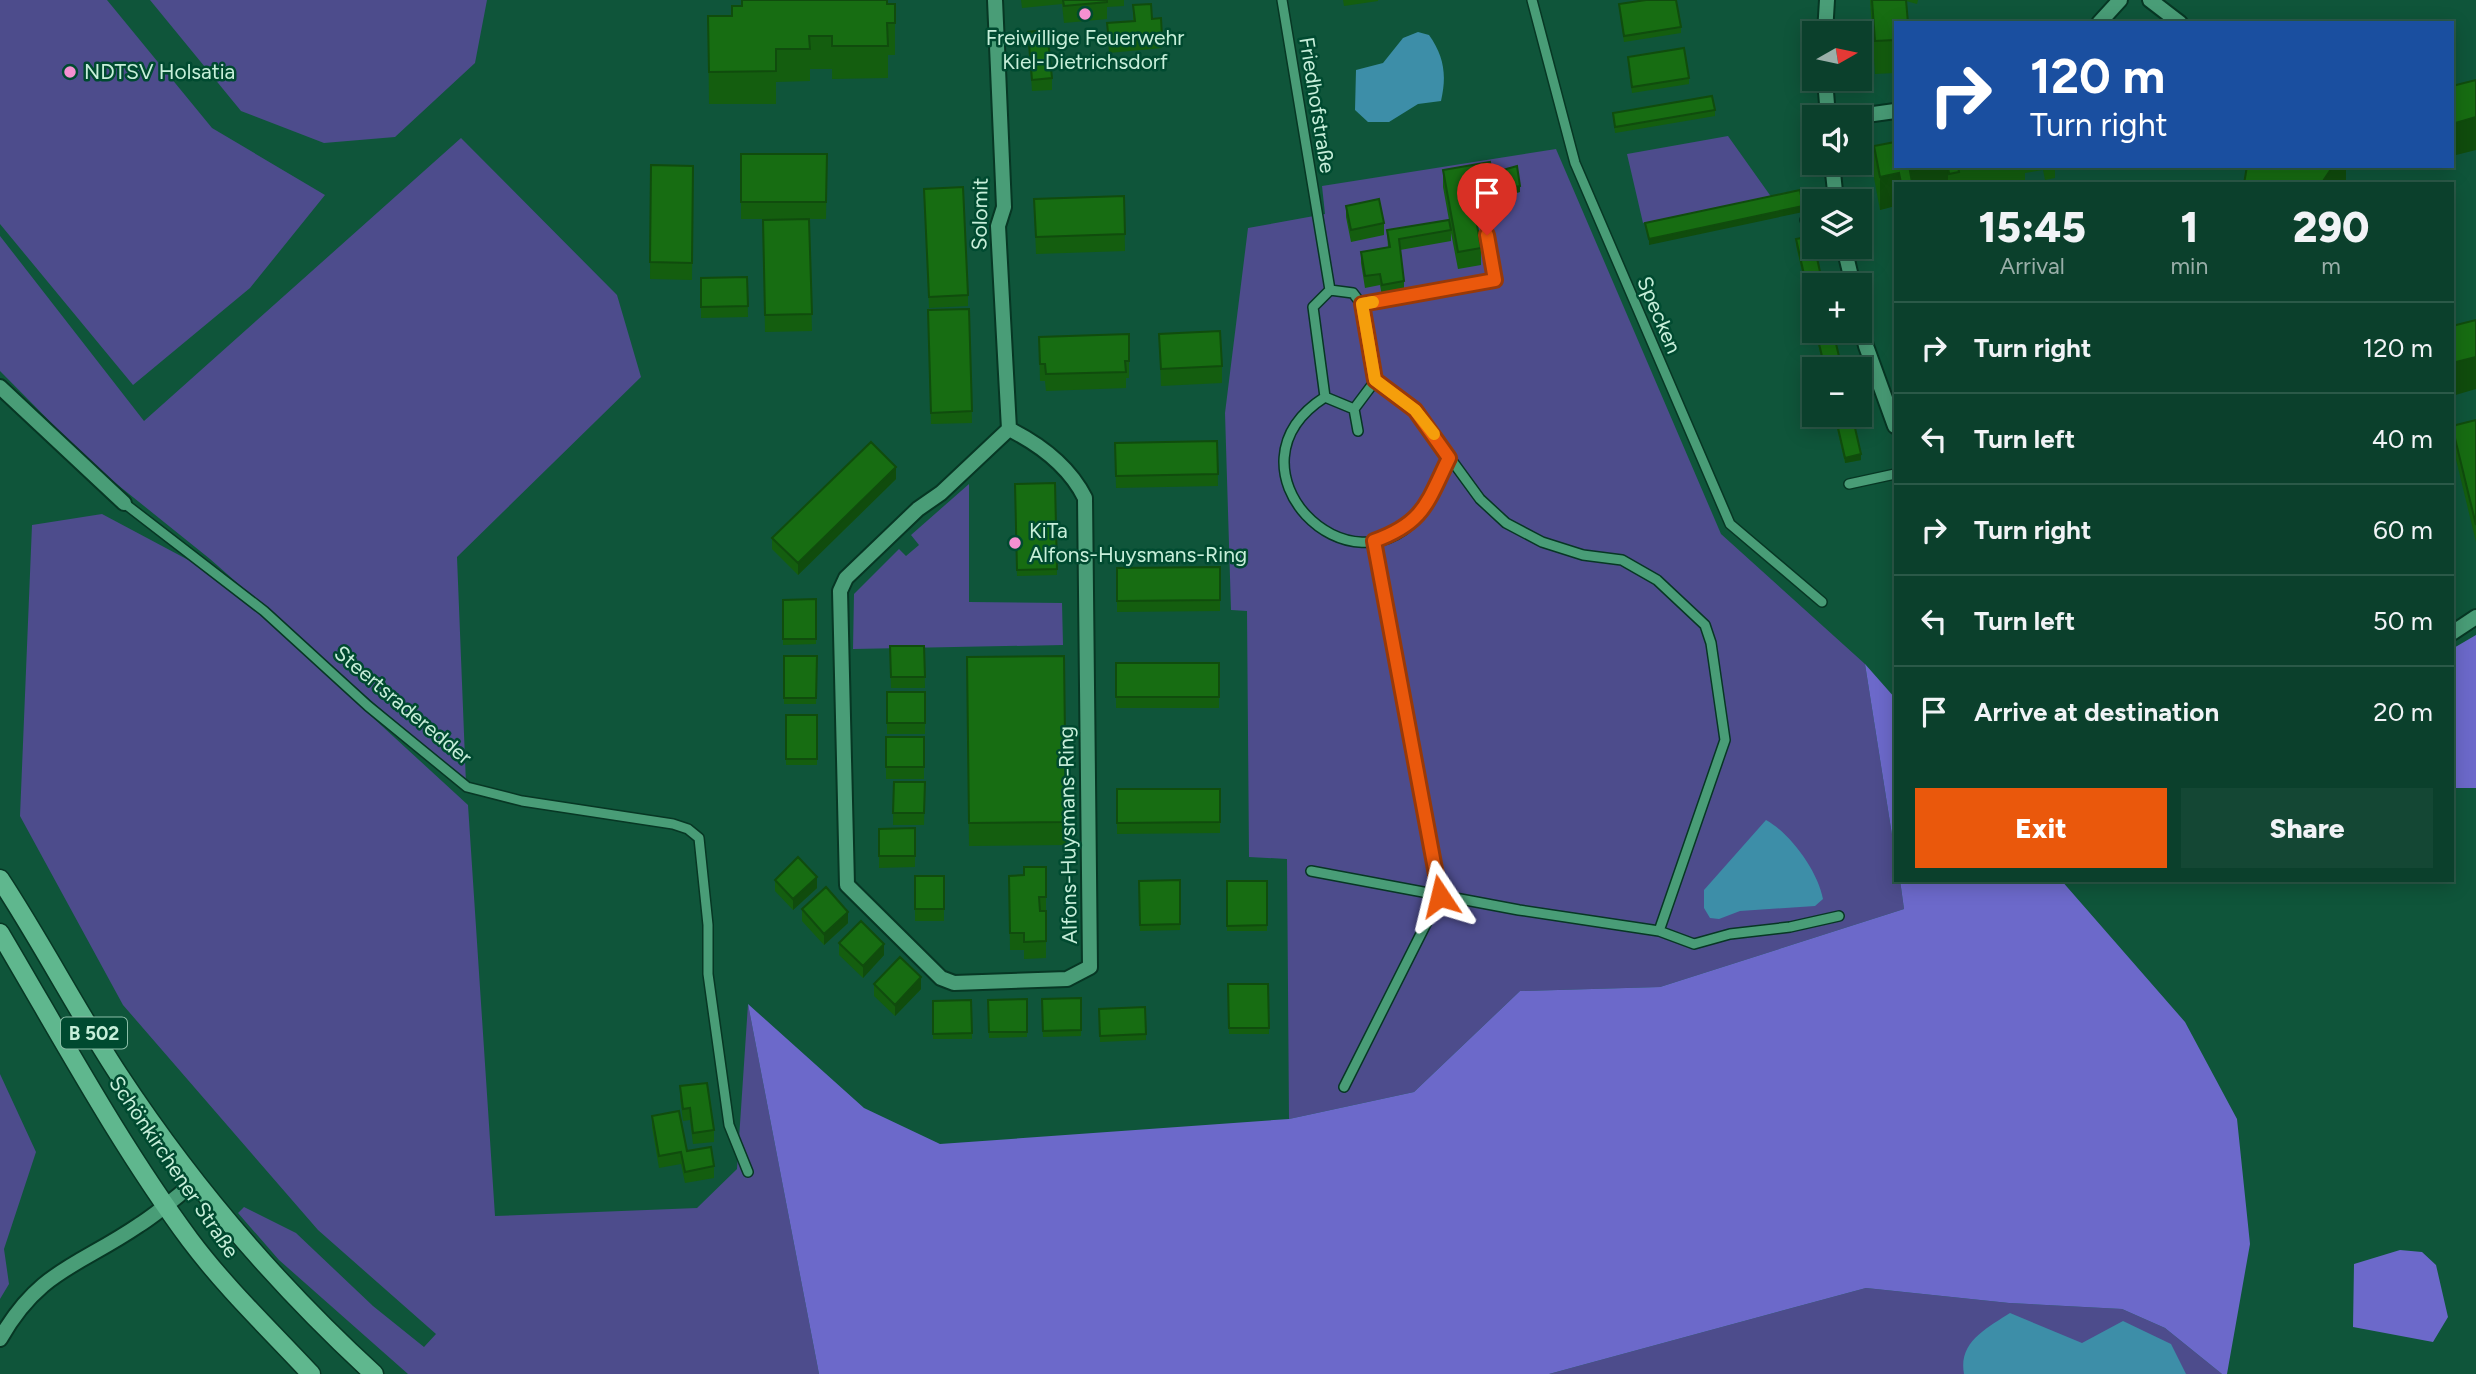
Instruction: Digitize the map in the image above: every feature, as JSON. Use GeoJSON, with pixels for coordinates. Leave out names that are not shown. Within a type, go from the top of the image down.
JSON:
{"type":"FeatureCollection","features":[{"type":"Feature","properties":{"kind":"main road","name":"Schönkirchener Straße"},"geometry":{"type":"LineString","coordinates":[[0,879],[118,1073],[194,1183],[268,1271],[374,1374]]}},
{"type":"Feature","properties":{"kind":"main road","name":"Schönkirchener Straße"},"geometry":{"type":"LineString","coordinates":[[0,933],[93,1090],[166,1204],[236,1295],[311,1374]]}},
{"type":"Feature","properties":{"kind":"street","name":"Solomit"},"geometry":{"type":"LineString","coordinates":[[995,0],[1004,207],[998,226],[1009,429]]}},
{"type":"Feature","properties":{"kind":"street"},"geometry":{"type":"LineString","coordinates":[[1826,21],[1827,0]]}},
{"type":"Feature","properties":{"kind":"street"},"geometry":{"type":"LineString","coordinates":[[2101,21],[2120,0]]}},
{"type":"Feature","properties":{"kind":"street"},"geometry":{"type":"LineString","coordinates":[[2150,0],[2177,21]]}},
{"type":"Feature","properties":{"kind":"street"},"geometry":{"type":"LineString","coordinates":[[1872,114],[1894,111]]}},
{"type":"Feature","properties":{"kind":"street"},"geometry":{"type":"LineString","coordinates":[[1866,343],[1894,423]]}},
{"type":"Feature","properties":{"kind":"street","name":"Steertsraderedder"},"geometry":{"type":"LineString","coordinates":[[0,387],[124,503]]}},
{"type":"Feature","properties":{"kind":"street","name":"Alfons-Huysmans-Ring"},"geometry":{"type":"LineString","coordinates":[[1009,429],[1039,444],[1078,485],[1085,498],[1090,967],[1067,979],[954,983],[941,978],[847,884],[840,591],[846,578],[909,517],[941,493],[1009,429]]}},
{"type":"Feature","properties":{"kind":"street"},"geometry":{"type":"LineString","coordinates":[[2454,632],[2476,617]]}},
{"type":"Feature","properties":{"kind":"street"},"geometry":{"type":"LineString","coordinates":[[0,1339],[35,1290],[60,1270],[139,1226],[194,1183]]}},
{"type":"Feature","properties":{"kind":"lane","name":"Friedhofstraße"},"geometry":{"type":"LineString","coordinates":[[1282,0],[1330,289]]}},
{"type":"Feature","properties":{"kind":"lane","name":"Specken"},"geometry":{"type":"LineString","coordinates":[[1532,0],[1575,163],[1730,524],[1822,602]]}},
{"type":"Feature","properties":{"kind":"lane"},"geometry":{"type":"LineString","coordinates":[[1362,304],[1495,280],[1483,213]]}},
{"type":"Feature","properties":{"kind":"lane"},"geometry":{"type":"LineString","coordinates":[[1325,397],[1312,307],[1330,289],[1353,293],[1362,304],[1375,380],[1415,410],[1480,499],[1506,523],[1542,542],[1583,555],[1622,561],[1657,580],[1705,625],[1711,643],[1725,740],[1659,931]]}},
{"type":"Feature","properties":{"kind":"lane"},"geometry":{"type":"LineString","coordinates":[[1358,431],[1354,409],[1375,380]]}},
{"type":"Feature","properties":{"kind":"lane"},"geometry":{"type":"LineString","coordinates":[[1325,397],[1354,409]]}},
{"type":"Feature","properties":{"kind":"lane"},"geometry":{"type":"LineString","coordinates":[[1325,397],[1300,419],[1287,447],[1286,477],[1289,491],[1296,505],[1316,527],[1343,540],[1374,541],[1402,531],[1424,510],[1449,458]]}},
{"type":"Feature","properties":{"kind":"lane"},"geometry":{"type":"LineString","coordinates":[[1849,484],[1894,474]]}},
{"type":"Feature","properties":{"kind":"lane","name":"Steertsraderedder"},"geometry":{"type":"LineString","coordinates":[[124,503],[264,611],[368,706],[467,787],[522,801],[673,824],[688,829],[699,838],[708,925],[708,974],[729,1125],[748,1172]]}},
{"type":"Feature","properties":{"kind":"lane"},"geometry":{"type":"LineString","coordinates":[[1344,1087],[1440,896],[1374,541]]}},
{"type":"Feature","properties":{"kind":"lane"},"geometry":{"type":"LineString","coordinates":[[1311,871],[1440,896],[1659,931],[1694,944],[1730,934],[1790,927],[1839,916]]}},
{"type":"Feature","properties":{"kind":"shaded area"},"geometry":{"type":"Polygon","coordinates":[[[0,0],[107,0],[212,128],[325,195],[250,288],[133,385],[0,224],[0,0]]]}},
{"type":"Feature","properties":{"kind":"shaded area"},"geometry":{"type":"Polygon","coordinates":[[[150,0],[487,0],[475,63],[395,137],[324,143],[241,111],[150,0]]]}},
{"type":"Feature","properties":{"kind":"shaded area"},"geometry":{"type":"Polygon","coordinates":[[[1728,136],[1772,198],[1643,223],[1627,154],[1728,136]]]}},
{"type":"Feature","properties":{"kind":"shaded area"},"geometry":{"type":"Polygon","coordinates":[[[461,138],[617,295],[641,377],[457,557],[466,784],[210,559],[93,465],[0,371],[0,236],[144,421],[461,138]]]}},
{"type":"Feature","properties":{"kind":"shaded area"},"geometry":{"type":"Polygon","coordinates":[[[1556,149],[1721,534],[1865,664],[1894,848],[1894,882],[1900,882],[1904,909],[1660,987],[1520,991],[1414,1092],[1289,1119],[1287,859],[1249,857],[1247,611],[1231,610],[1225,413],[1248,228],[1325,214],[1322,186],[1556,149]]]}},
{"type":"Feature","properties":{"kind":"shaded area"},"geometry":{"type":"Polygon","coordinates":[[[969,484],[969,602],[1062,603],[1063,645],[853,649],[854,594],[899,549],[906,556],[919,545],[911,535],[969,484]]]}},
{"type":"Feature","properties":{"kind":"shaded area"},"geometry":{"type":"Polygon","coordinates":[[[102,514],[194,563],[260,614],[468,805],[495,1216],[697,1208],[737,1169],[748,1004],[819,1374],[408,1374],[279,1260],[238,1213],[244,1207],[296,1233],[373,1306],[424,1347],[436,1334],[318,1230],[123,1005],[20,816],[32,525],[102,514]]]}},
{"type":"Feature","properties":{"kind":"shaded area"},"geometry":{"type":"Polygon","coordinates":[[[2476,635],[2476,788],[2454,788],[2454,648],[2476,635]]]}},
{"type":"Feature","properties":{"kind":"shaded area"},"geometry":{"type":"Polygon","coordinates":[[[1865,664],[1894,697],[1894,848],[1865,664]]]}},
{"type":"Feature","properties":{"kind":"shaded area"},"geometry":{"type":"Polygon","coordinates":[[[1900,882],[2063,882],[2185,1022],[2237,1119],[2250,1244],[2227,1374],[2222,1374],[2165,1328],[2122,1309],[2009,1303],[1866,1288],[1549,1374],[819,1374],[748,1004],[864,1108],[940,1144],[1289,1119],[1414,1092],[1520,991],[1660,987],[1904,909],[1900,882]]]}},
{"type":"Feature","properties":{"kind":"shaded area"},"geometry":{"type":"Polygon","coordinates":[[[0,1074],[36,1152],[4,1249],[9,1284],[0,1299],[0,1074]]]}},
{"type":"Feature","properties":{"kind":"shaded area"},"geometry":{"type":"Polygon","coordinates":[[[2400,1250],[2422,1252],[2436,1265],[2448,1317],[2433,1342],[2353,1327],[2354,1264],[2400,1250]]]}},
{"type":"Feature","properties":{"kind":"shaded area"},"geometry":{"type":"Polygon","coordinates":[[[1866,1288],[2009,1303],[2122,1309],[2165,1328],[2222,1374],[1549,1374],[1866,1288]]]}},
{"type":"Feature","properties":{"kind":"water"},"geometry":{"type":"Polygon","coordinates":[[[1418,32],[1429,35],[1441,58],[1444,83],[1441,101],[1418,104],[1389,122],[1368,122],[1355,110],[1356,70],[1383,63],[1403,38],[1418,32]]]}},
{"type":"Feature","properties":{"kind":"water"},"geometry":{"type":"Polygon","coordinates":[[[1766,820],[1784,834],[1802,854],[1823,899],[1815,906],[1740,911],[1719,919],[1710,918],[1704,908],[1704,890],[1766,820]]]}},
{"type":"Feature","properties":{"kind":"water"},"geometry":{"type":"Polygon","coordinates":[[[2010,1313],[2082,1343],[2123,1321],[2171,1344],[2186,1374],[1964,1374],[1965,1353],[1976,1337],[2010,1313]]]}},
{"type":"Feature","properties":{"kind":"building"},"geometry":{"type":"Polygon","coordinates":[[[742,0],[887,0],[887,4],[895,4],[895,23],[887,23],[888,46],[832,46],[832,36],[809,36],[810,49],[776,49],[776,71],[709,72],[708,16],[732,16],[732,6],[742,6],[742,0]]]}},
{"type":"Feature","properties":{"kind":"building"},"geometry":{"type":"Polygon","coordinates":[[[1063,0],[1107,0],[1107,2],[1064,6],[1063,0]]]}},
{"type":"Feature","properties":{"kind":"building"},"geometry":{"type":"Polygon","coordinates":[[[1646,0],[1676,0],[1681,27],[1624,36],[1619,4],[1646,0]]]}},
{"type":"Feature","properties":{"kind":"building"},"geometry":{"type":"Polygon","coordinates":[[[1872,0],[1906,0],[1908,21],[1894,21],[1894,40],[1875,41],[1872,0]]]}},
{"type":"Feature","properties":{"kind":"building"},"geometry":{"type":"Polygon","coordinates":[[[1151,4],[1152,19],[1161,18],[1162,37],[1109,42],[1107,23],[1135,21],[1133,5],[1151,4]]]}},
{"type":"Feature","properties":{"kind":"building"},"geometry":{"type":"Polygon","coordinates":[[[1047,30],[1052,78],[1032,80],[1028,32],[1047,30]]]}},
{"type":"Feature","properties":{"kind":"building"},"geometry":{"type":"Polygon","coordinates":[[[1684,48],[1689,78],[1632,87],[1628,57],[1684,48]]]}},
{"type":"Feature","properties":{"kind":"building"},"geometry":{"type":"Polygon","coordinates":[[[2476,80],[2476,117],[2454,123],[2454,86],[2476,80]]]}},
{"type":"Feature","properties":{"kind":"building"},"geometry":{"type":"Polygon","coordinates":[[[1712,96],[1715,110],[1615,127],[1613,113],[1712,96]]]}},
{"type":"Feature","properties":{"kind":"building"},"geometry":{"type":"Polygon","coordinates":[[[1894,142],[1894,168],[1924,168],[1910,171],[1912,182],[1901,182],[1899,173],[1880,177],[1874,146],[1894,142]]]}},
{"type":"Feature","properties":{"kind":"building"},"geometry":{"type":"Polygon","coordinates":[[[741,154],[827,154],[826,202],[741,202],[741,154]]]}},
{"type":"Feature","properties":{"kind":"building"},"geometry":{"type":"Polygon","coordinates":[[[1490,162],[1493,181],[1470,185],[1481,248],[1458,252],[1443,170],[1490,162]]]}},
{"type":"Feature","properties":{"kind":"building"},"geometry":{"type":"Polygon","coordinates":[[[651,165],[693,166],[692,263],[650,262],[651,165]]]}},
{"type":"Feature","properties":{"kind":"building"},"geometry":{"type":"Polygon","coordinates":[[[1517,166],[1520,186],[1493,192],[1492,173],[1517,166]]]}},
{"type":"Feature","properties":{"kind":"building"},"geometry":{"type":"Polygon","coordinates":[[[1948,168],[1958,168],[1959,172],[1949,174],[1948,168]]]}},
{"type":"Feature","properties":{"kind":"building"},"geometry":{"type":"Polygon","coordinates":[[[2247,168],[2332,168],[2322,182],[2244,182],[2247,168]]]}},
{"type":"Feature","properties":{"kind":"building"},"geometry":{"type":"Polygon","coordinates":[[[963,187],[968,295],[929,297],[924,189],[963,187]]]}},
{"type":"Feature","properties":{"kind":"building"},"geometry":{"type":"Polygon","coordinates":[[[1800,190],[1802,201],[1802,206],[1649,239],[1645,223],[1800,190]]]}},
{"type":"Feature","properties":{"kind":"building"},"geometry":{"type":"Polygon","coordinates":[[[1124,196],[1125,234],[1036,237],[1034,199],[1124,196]]]}},
{"type":"Feature","properties":{"kind":"building"},"geometry":{"type":"Polygon","coordinates":[[[1379,199],[1384,223],[1351,230],[1346,206],[1379,199]]]}},
{"type":"Feature","properties":{"kind":"building"},"geometry":{"type":"Polygon","coordinates":[[[809,219],[812,314],[765,315],[763,220],[809,219]]]}},
{"type":"Feature","properties":{"kind":"building"},"geometry":{"type":"Polygon","coordinates":[[[1449,220],[1451,230],[1399,239],[1404,281],[1382,285],[1380,274],[1365,276],[1361,252],[1390,247],[1387,230],[1449,220]]]}},
{"type":"Feature","properties":{"kind":"building"},"geometry":{"type":"Polygon","coordinates":[[[1802,238],[1802,259],[1817,259],[1820,273],[1804,273],[1796,239],[1802,238]]]}},
{"type":"Feature","properties":{"kind":"building"},"geometry":{"type":"Polygon","coordinates":[[[747,277],[748,306],[701,307],[701,278],[747,277]]]}},
{"type":"Feature","properties":{"kind":"building"},"geometry":{"type":"Polygon","coordinates":[[[969,309],[972,411],[931,413],[928,310],[969,309]]]}},
{"type":"Feature","properties":{"kind":"building"},"geometry":{"type":"Polygon","coordinates":[[[2476,320],[2476,357],[2454,362],[2454,326],[2476,320]]]}},
{"type":"Feature","properties":{"kind":"building"},"geometry":{"type":"Polygon","coordinates":[[[1220,331],[1222,366],[1161,369],[1159,334],[1220,331]]]}},
{"type":"Feature","properties":{"kind":"building"},"geometry":{"type":"Polygon","coordinates":[[[1129,334],[1129,361],[1125,361],[1126,372],[1046,374],[1045,364],[1040,364],[1039,337],[1129,334]]]}},
{"type":"Feature","properties":{"kind":"building"},"geometry":{"type":"Polygon","coordinates":[[[1819,343],[1836,343],[1839,357],[1822,357],[1819,343]]]}},
{"type":"Feature","properties":{"kind":"building"},"geometry":{"type":"Polygon","coordinates":[[[2476,420],[2476,525],[2454,434],[2454,426],[2476,420]]]}},
{"type":"Feature","properties":{"kind":"building"},"geometry":{"type":"Polygon","coordinates":[[[1838,427],[1855,427],[1861,454],[1845,458],[1838,427]]]}},
{"type":"Feature","properties":{"kind":"building"},"geometry":{"type":"Polygon","coordinates":[[[1217,441],[1218,474],[1116,476],[1115,443],[1217,441]]]}},
{"type":"Feature","properties":{"kind":"building"},"geometry":{"type":"Polygon","coordinates":[[[871,442],[896,467],[798,563],[772,538],[871,442]]]}},
{"type":"Feature","properties":{"kind":"building"},"geometry":{"type":"Polygon","coordinates":[[[1055,483],[1057,569],[1017,570],[1015,484],[1055,483]]]}},
{"type":"Feature","properties":{"kind":"building"},"geometry":{"type":"Polygon","coordinates":[[[1220,567],[1220,600],[1117,601],[1117,568],[1220,567]]]}},
{"type":"Feature","properties":{"kind":"building"},"geometry":{"type":"Polygon","coordinates":[[[816,599],[816,639],[783,639],[783,600],[816,599]]]}},
{"type":"Feature","properties":{"kind":"building"},"geometry":{"type":"Polygon","coordinates":[[[890,646],[924,646],[925,677],[891,677],[890,646]]]}},
{"type":"Feature","properties":{"kind":"building"},"geometry":{"type":"Polygon","coordinates":[[[784,656],[817,656],[816,698],[784,698],[784,656]]]}},
{"type":"Feature","properties":{"kind":"building"},"geometry":{"type":"Polygon","coordinates":[[[1064,656],[1066,822],[969,823],[967,657],[1064,656]]]}},
{"type":"Feature","properties":{"kind":"building"},"geometry":{"type":"Polygon","coordinates":[[[1116,663],[1219,663],[1219,697],[1116,697],[1116,663]]]}},
{"type":"Feature","properties":{"kind":"building"},"geometry":{"type":"Polygon","coordinates":[[[887,692],[925,692],[925,723],[887,723],[887,692]]]}},
{"type":"Feature","properties":{"kind":"building"},"geometry":{"type":"Polygon","coordinates":[[[786,715],[817,715],[817,759],[786,759],[786,715]]]}},
{"type":"Feature","properties":{"kind":"building"},"geometry":{"type":"Polygon","coordinates":[[[886,737],[924,737],[924,767],[886,767],[886,737]]]}},
{"type":"Feature","properties":{"kind":"building"},"geometry":{"type":"Polygon","coordinates":[[[894,782],[925,782],[924,813],[893,813],[894,782]]]}},
{"type":"Feature","properties":{"kind":"building"},"geometry":{"type":"Polygon","coordinates":[[[1117,789],[1220,789],[1220,822],[1117,823],[1117,789]]]}},
{"type":"Feature","properties":{"kind":"building"},"geometry":{"type":"Polygon","coordinates":[[[915,828],[915,856],[879,856],[879,829],[915,828]]]}},
{"type":"Feature","properties":{"kind":"building"},"geometry":{"type":"Polygon","coordinates":[[[798,857],[817,877],[793,899],[775,880],[798,857]]]}},
{"type":"Feature","properties":{"kind":"building"},"geometry":{"type":"Polygon","coordinates":[[[1024,867],[1046,867],[1046,897],[1039,897],[1040,911],[1046,911],[1046,941],[1024,942],[1024,933],[1010,933],[1009,876],[1024,875],[1024,867]]]}},
{"type":"Feature","properties":{"kind":"building"},"geometry":{"type":"Polygon","coordinates":[[[915,876],[944,876],[944,909],[915,909],[915,876]]]}},
{"type":"Feature","properties":{"kind":"building"},"geometry":{"type":"Polygon","coordinates":[[[1180,880],[1180,924],[1140,925],[1139,881],[1180,880]]]}},
{"type":"Feature","properties":{"kind":"building"},"geometry":{"type":"Polygon","coordinates":[[[1227,881],[1267,881],[1267,925],[1227,926],[1227,881]]]}},
{"type":"Feature","properties":{"kind":"building"},"geometry":{"type":"Polygon","coordinates":[[[826,887],[848,912],[824,934],[802,909],[826,887]]]}},
{"type":"Feature","properties":{"kind":"building"},"geometry":{"type":"Polygon","coordinates":[[[861,921],[884,944],[863,966],[839,943],[861,921]]]}},
{"type":"Feature","properties":{"kind":"building"},"geometry":{"type":"Polygon","coordinates":[[[900,957],[921,977],[895,1005],[874,984],[900,957]]]}},
{"type":"Feature","properties":{"kind":"building"},"geometry":{"type":"Polygon","coordinates":[[[1228,984],[1268,984],[1269,1028],[1229,1028],[1228,984]]]}},
{"type":"Feature","properties":{"kind":"building"},"geometry":{"type":"Polygon","coordinates":[[[1081,998],[1081,1030],[1043,1031],[1042,999],[1081,998]]]}},
{"type":"Feature","properties":{"kind":"building"},"geometry":{"type":"Polygon","coordinates":[[[1027,999],[1027,1032],[989,1032],[988,1000],[1027,999]]]}},
{"type":"Feature","properties":{"kind":"building"},"geometry":{"type":"Polygon","coordinates":[[[971,1000],[972,1033],[933,1034],[933,1001],[971,1000]]]}},
{"type":"Feature","properties":{"kind":"building"},"geometry":{"type":"Polygon","coordinates":[[[1145,1007],[1146,1034],[1100,1036],[1099,1009],[1145,1007]]]}},
{"type":"Feature","properties":{"kind":"building"},"geometry":{"type":"Polygon","coordinates":[[[707,1083],[714,1130],[693,1133],[690,1108],[683,1109],[680,1086],[707,1083]]]}},
{"type":"Feature","properties":{"kind":"building"},"geometry":{"type":"Polygon","coordinates":[[[679,1111],[687,1151],[711,1147],[714,1166],[685,1172],[681,1152],[659,1156],[652,1116],[679,1111]]]}},
{"type":"Feature","properties":{"kind":"slow traffic"},"geometry":{"type":"LineString","coordinates":[[1373,302],[1362,304],[1375,380],[1415,410],[1434,434]]}},
{"type":"Feature","properties":{"kind":"place","name":"Freiwillige Feuerwehr Kiel-Dietrichsdorf"},"geometry":{"type":"Point","coordinates":[1085,14]}},
{"type":"Feature","properties":{"kind":"place","name":"NDTSV Holsatia"},"geometry":{"type":"Point","coordinates":[70,72]}},
{"type":"Feature","properties":{"kind":"place","name":"KiTa Alfons-Huysmans-Ring"},"geometry":{"type":"Point","coordinates":[1015,543]}},
{"type":"Feature","properties":{"kind":"route"},"geometry":{"type":"LineString","coordinates":[[1440,896],[1374,541],[1402,531],[1424,510],[1449,458],[1415,410],[1375,380],[1362,304],[1495,280],[1487,235]]}}]}
